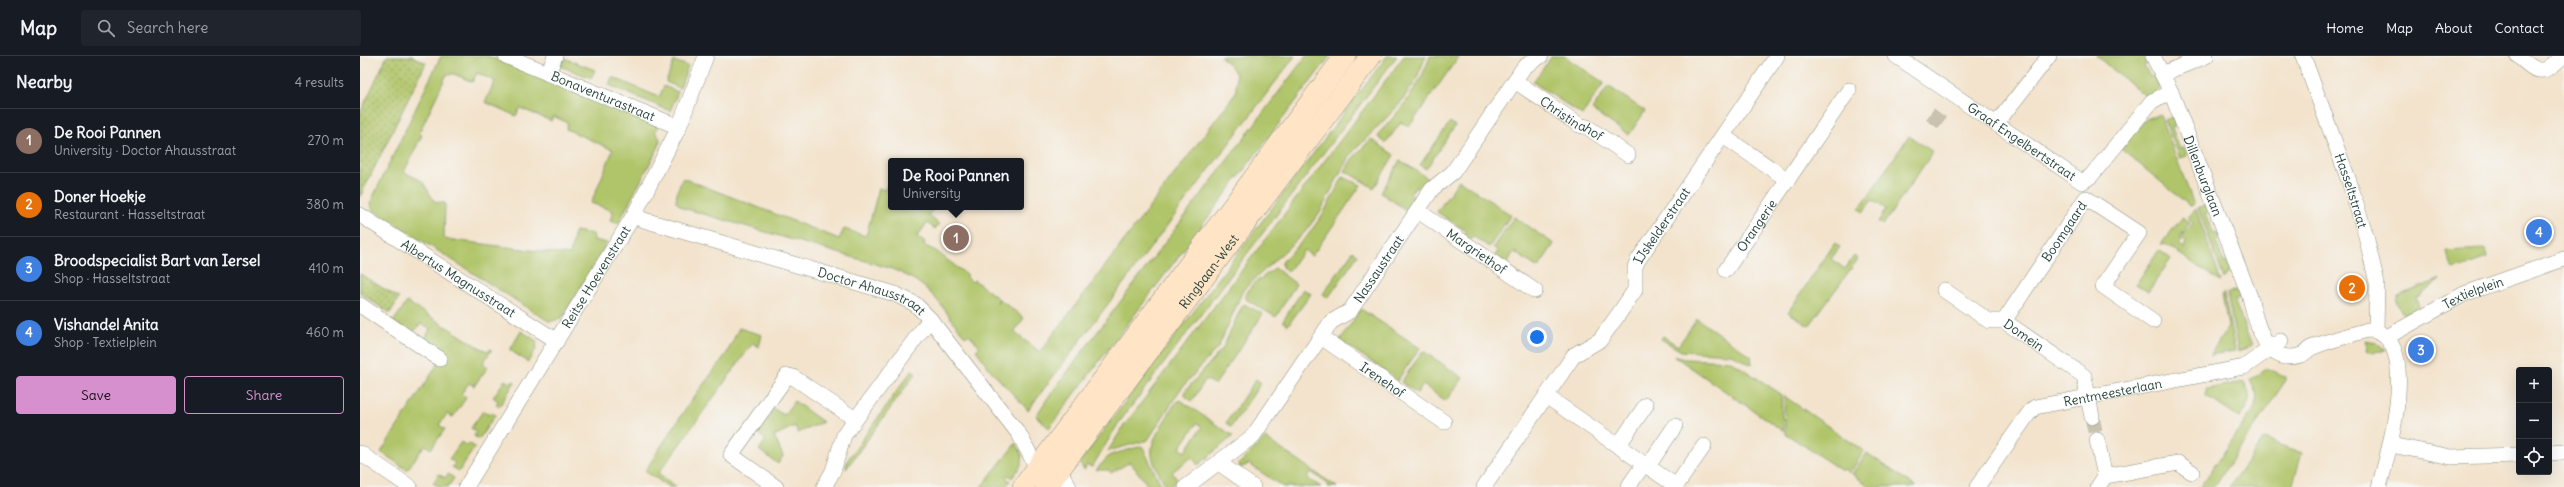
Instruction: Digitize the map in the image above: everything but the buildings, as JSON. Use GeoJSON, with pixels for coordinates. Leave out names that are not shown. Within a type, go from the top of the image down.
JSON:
{"type":"FeatureCollection","features":[{"type":"Feature","properties":{"kind":"main road","name":"Ringbaan-West"},"geometry":{"type":"LineString","coordinates":[[1023,487],[1345,56]]}},
{"type":"Feature","properties":{"kind":"main road","name":"Ringbaan-West"},"geometry":{"type":"LineString","coordinates":[[1046,487],[1372,56]]}},
{"type":"Feature","properties":{"kind":"street","name":"Bonaventurastraat"},"geometry":{"type":"LineString","coordinates":[[506,56],[679,127]]}},
{"type":"Feature","properties":{"kind":"street"},"geometry":{"type":"LineString","coordinates":[[548,74],[555,56]]}},
{"type":"Feature","properties":{"kind":"street","name":"Reitse Hoevenstraat"},"geometry":{"type":"LineString","coordinates":[[466,487],[634,215],[679,127],[706,56]]}},
{"type":"Feature","properties":{"kind":"street","name":"Nassaustraat"},"geometry":{"type":"LineString","coordinates":[[1186,487],[1253,436],[1331,322],[1350,311],[1432,189],[1453,172],[1524,67],[1541,56]]}},
{"type":"Feature","properties":{"kind":"street","name":"IJskelderstraat"},"geometry":{"type":"LineString","coordinates":[[1484,487],[1574,355],[1600,340],[1623,309],[1635,290],[1634,267],[1638,260],[1777,56]]}},
{"type":"Feature","properties":{"kind":"street"},"geometry":{"type":"LineString","coordinates":[[1996,124],[2049,56]]}},
{"type":"Feature","properties":{"kind":"street","name":"Dillenburglaan"},"geometry":{"type":"LineString","coordinates":[[2153,56],[2170,92],[2250,297],[2255,321],[2276,346]]}},
{"type":"Feature","properties":{"kind":"street"},"geometry":{"type":"LineString","coordinates":[[2162,74],[2206,56]]}},
{"type":"Feature","properties":{"kind":"street","name":"Hasseltstraat"},"geometry":{"type":"LineString","coordinates":[[2303,56],[2349,181],[2366,236],[2377,283],[2382,334],[2391,342],[2397,358],[2396,421],[2379,487]]}},
{"type":"Feature","properties":{"kind":"street"},"geometry":{"type":"LineString","coordinates":[[2518,56],[2538,71],[2545,71],[2563,56]]}},
{"type":"Feature","properties":{"kind":"street","name":"Graaf Engelbertstraat"},"geometry":{"type":"LineString","coordinates":[[1904,58],[1996,124],[2082,182],[2091,176],[2152,101],[2170,92]]}},
{"type":"Feature","properties":{"kind":"street","name":"Christinahof"},"geometry":{"type":"LineString","coordinates":[[1515,81],[1579,125],[1587,126],[1628,155]]}},
{"type":"Feature","properties":{"kind":"street","name":"Orangerie"},"geometry":{"type":"LineString","coordinates":[[1726,270],[1849,90]]}},
{"type":"Feature","properties":{"kind":"street"},"geometry":{"type":"LineString","coordinates":[[1723,136],[1788,180]]}},
{"type":"Feature","properties":{"kind":"street","name":"Boomgaard"},"geometry":{"type":"LineString","coordinates":[[2004,321],[2086,198],[2139,233],[2104,286],[2153,321]]}},
{"type":"Feature","properties":{"kind":"street","name":"Margriethof"},"geometry":{"type":"LineString","coordinates":[[1418,211],[1535,291]]}},
{"type":"Feature","properties":{"kind":"street","name":"Albertus Magnusstraat"},"geometry":{"type":"LineString","coordinates":[[360,215],[556,341]]}},
{"type":"Feature","properties":{"kind":"street","name":"Doctor Ahausstraat"},"geometry":{"type":"LineString","coordinates":[[634,215],[644,220],[895,294],[914,304],[930,319],[1018,434],[1037,468]]}},
{"type":"Feature","properties":{"kind":"street","name":"Textielplein"},"geometry":{"type":"LineString","coordinates":[[2276,346],[2287,357],[2302,355],[2311,348],[2367,330],[2382,334],[2464,294],[2564,259]]}},
{"type":"Feature","properties":{"kind":"street","name":"Domein"},"geometry":{"type":"LineString","coordinates":[[1944,290],[1989,321],[2004,321],[2084,376],[2092,417]]}},
{"type":"Feature","properties":{"kind":"street"},"geometry":{"type":"LineString","coordinates":[[360,305],[440,359]]}},
{"type":"Feature","properties":{"kind":"street"},"geometry":{"type":"LineString","coordinates":[[824,487],[833,471],[839,444],[930,319]]}},
{"type":"Feature","properties":{"kind":"street","name":"Irenehof"},"geometry":{"type":"LineString","coordinates":[[1321,338],[1444,422]]}},
{"type":"Feature","properties":{"kind":"street","name":"Rentmeesterlaan"},"geometry":{"type":"LineString","coordinates":[[1977,487],[2029,413],[2035,407],[2244,367],[2276,346]]}},
{"type":"Feature","properties":{"kind":"street"},"geometry":{"type":"LineString","coordinates":[[776,487],[731,455],[787,376],[793,377],[855,420]]}},
{"type":"Feature","properties":{"kind":"street"},"geometry":{"type":"LineString","coordinates":[[1546,396],[1676,486],[1704,446]]}},
{"type":"Feature","properties":{"kind":"street"},"geometry":{"type":"LineString","coordinates":[[1618,446],[1646,405]]}},
{"type":"Feature","properties":{"kind":"street"},"geometry":{"type":"LineString","coordinates":[[1628,487],[1675,426]]}},
{"type":"Feature","properties":{"kind":"street"},"geometry":{"type":"LineString","coordinates":[[2097,440],[2102,482],[2178,463],[2192,472]]}},
{"type":"Feature","properties":{"kind":"street"},"geometry":{"type":"LineString","coordinates":[[2391,444],[2451,458],[2516,455]]}},
{"type":"Feature","properties":{"kind":"street"},"geometry":{"type":"LineString","coordinates":[[2552,453],[2564,452]]}},
{"type":"Feature","properties":{"kind":"street"},"geometry":{"type":"LineString","coordinates":[[360,453],[410,487]]}},
{"type":"Feature","properties":{"kind":"street"},"geometry":{"type":"LineString","coordinates":[[1219,463],[1253,487]]}},
{"type":"Feature","properties":{"kind":"street"},"geometry":{"type":"LineString","coordinates":[[1059,469],[1069,487]]}},
{"type":"Feature","properties":{"kind":"green space"},"geometry":{"type":"Polygon","coordinates":[[[387,56],[412,56],[426,63],[360,197],[360,113],[387,56]]]}},
{"type":"Feature","properties":{"kind":"green space"},"geometry":{"type":"Polygon","coordinates":[[[441,56],[488,56],[658,126],[655,131],[660,139],[659,146],[618,224],[610,221],[613,211],[591,203],[613,150],[566,129],[568,123],[553,116],[551,121],[520,108],[516,116],[485,102],[495,81],[477,73],[472,82],[452,73],[451,75],[447,74],[419,133],[422,135],[404,172],[422,181],[435,202],[445,203],[444,239],[570,255],[575,231],[593,234],[594,240],[607,243],[562,318],[550,322],[372,209],[371,201],[441,56]]]}},
{"type":"Feature","properties":{"kind":"green space"},"geometry":{"type":"Polygon","coordinates":[[[1220,56],[1295,56],[1028,410],[992,372],[976,350],[980,347],[969,334],[966,337],[939,302],[923,286],[913,279],[886,267],[683,208],[676,202],[677,191],[683,178],[839,239],[844,229],[866,236],[879,188],[885,190],[888,182],[888,210],[933,210],[928,215],[939,224],[935,229],[927,223],[917,237],[925,242],[923,245],[936,251],[967,275],[966,277],[972,282],[974,280],[1024,318],[1014,332],[1040,352],[1235,94],[1235,72],[1220,56]]]}},
{"type":"Feature","properties":{"kind":"green space"},"geometry":{"type":"Polygon","coordinates":[[[1306,56],[1330,56],[1049,428],[1036,416],[1049,396],[1306,56]]]}},
{"type":"Feature","properties":{"kind":"green space"},"geometry":{"type":"Polygon","coordinates":[[[1387,56],[1397,56],[1118,424],[1092,467],[1087,465],[1084,470],[1079,463],[1387,56]]]}},
{"type":"Feature","properties":{"kind":"green space"},"geometry":{"type":"Polygon","coordinates":[[[1404,56],[1426,56],[1415,82],[1399,105],[1349,156],[1320,212],[1305,232],[1243,290],[1219,346],[1180,390],[1148,440],[1108,451],[1123,427],[1404,56]]]}},
{"type":"Feature","properties":{"kind":"green space"},"geometry":{"type":"Polygon","coordinates":[[[1430,56],[1459,56],[1409,127],[1401,122],[1386,143],[1378,137],[1379,133],[1409,98],[1421,78],[1430,56]]]}},
{"type":"Feature","properties":{"kind":"green space"},"geometry":{"type":"Polygon","coordinates":[[[1552,56],[1564,56],[1604,83],[1582,115],[1533,82],[1552,56]]]}},
{"type":"Feature","properties":{"kind":"green space"},"geometry":{"type":"Polygon","coordinates":[[[2096,56],[2144,56],[2147,63],[2144,65],[2150,77],[2154,76],[2160,89],[2147,97],[2096,56]]]}},
{"type":"Feature","properties":{"kind":"green space"},"geometry":{"type":"Polygon","coordinates":[[[564,58],[595,70],[591,78],[560,66],[564,58]]]}},
{"type":"Feature","properties":{"kind":"green space"},"geometry":{"type":"Polygon","coordinates":[[[674,61],[688,66],[680,88],[666,82],[674,61]]]}},
{"type":"Feature","properties":{"kind":"green space"},"geometry":{"type":"Polygon","coordinates":[[[612,77],[659,97],[664,86],[678,92],[670,111],[609,85],[612,77]]]}},
{"type":"Feature","properties":{"kind":"green space"},"geometry":{"type":"Polygon","coordinates":[[[1608,86],[1645,111],[1629,135],[1592,110],[1608,86]]]}},
{"type":"Feature","properties":{"kind":"green space"},"geometry":{"type":"Polygon","coordinates":[[[2160,114],[2194,205],[2190,206],[2121,149],[2146,119],[2160,114]]]}},
{"type":"Feature","properties":{"kind":"green space"},"geometry":{"type":"Polygon","coordinates":[[[2172,117],[2176,126],[2172,128],[2180,149],[2184,147],[2187,156],[2180,158],[2165,120],[2172,117]]]}},
{"type":"Feature","properties":{"kind":"green space"},"geometry":{"type":"Polygon","coordinates":[[[1450,122],[1455,126],[1426,169],[1420,165],[1450,122]]]}},
{"type":"Feature","properties":{"kind":"green space"},"geometry":{"type":"Polygon","coordinates":[[[1909,136],[1933,152],[1883,225],[1878,222],[1886,209],[1872,200],[1863,212],[1859,209],[1909,136]]]}},
{"type":"Feature","properties":{"kind":"green space"},"geometry":{"type":"Polygon","coordinates":[[[1371,139],[1394,155],[1374,188],[1345,171],[1352,159],[1371,139]]]}},
{"type":"Feature","properties":{"kind":"green space"},"geometry":{"type":"Polygon","coordinates":[[[1400,160],[1427,178],[1420,188],[1416,186],[1410,194],[1414,197],[1406,210],[1381,193],[1400,160]]]}},
{"type":"Feature","properties":{"kind":"green space"},"geometry":{"type":"Polygon","coordinates":[[[1343,177],[1361,185],[1312,256],[1304,250],[1288,272],[1282,267],[1282,262],[1308,235],[1323,214],[1343,177]]]}},
{"type":"Feature","properties":{"kind":"green space"},"geometry":{"type":"Polygon","coordinates":[[[1459,180],[1511,215],[1489,247],[1473,236],[1470,240],[1464,235],[1466,231],[1437,212],[1459,180]]]}},
{"type":"Feature","properties":{"kind":"green space"},"geometry":{"type":"Polygon","coordinates":[[[2206,205],[2209,213],[2205,214],[2213,234],[2217,233],[2219,240],[2216,241],[2224,263],[2227,261],[2230,270],[2224,279],[2198,208],[2206,205]]]}},
{"type":"Feature","properties":{"kind":"green space"},"geometry":{"type":"Polygon","coordinates":[[[2196,209],[2221,282],[2165,244],[2161,244],[2182,218],[2190,223],[2179,238],[2181,240],[2178,244],[2184,248],[2186,242],[2181,238],[2193,223],[2187,218],[2196,209]]]}},
{"type":"Feature","properties":{"kind":"green space"},"geometry":{"type":"Polygon","coordinates":[[[1514,217],[1554,244],[1538,268],[1514,252],[1506,264],[1494,257],[1498,251],[1493,247],[1514,217]]]}},
{"type":"Feature","properties":{"kind":"green space"},"geometry":{"type":"Polygon","coordinates":[[[1835,243],[1840,247],[1831,259],[1845,269],[1854,256],[1858,259],[1809,326],[1788,312],[1835,243]]]}},
{"type":"Feature","properties":{"kind":"green space"},"geometry":{"type":"Polygon","coordinates":[[[2485,249],[2487,258],[2453,270],[2446,251],[2485,249]]]}},
{"type":"Feature","properties":{"kind":"green space"},"geometry":{"type":"Polygon","coordinates":[[[2159,250],[2171,259],[2148,292],[2136,284],[2159,250]]]}},
{"type":"Feature","properties":{"kind":"green space"},"geometry":{"type":"Polygon","coordinates":[[[1353,251],[1358,255],[1328,298],[1323,294],[1353,251]]]}},
{"type":"Feature","properties":{"kind":"green space"},"geometry":{"type":"Polygon","coordinates":[[[1275,268],[1296,284],[1276,317],[1247,300],[1245,296],[1252,285],[1275,268]]]}},
{"type":"Feature","properties":{"kind":"green space"},"geometry":{"type":"Polygon","coordinates":[[[360,274],[399,298],[390,313],[360,293],[360,274]]]}},
{"type":"Feature","properties":{"kind":"green space"},"geometry":{"type":"Polygon","coordinates":[[[2441,279],[2416,299],[2419,306],[2406,316],[2400,311],[2396,301],[2398,296],[2441,279]]]}},
{"type":"Feature","properties":{"kind":"green space"},"geometry":{"type":"Polygon","coordinates":[[[1303,289],[1311,294],[1288,325],[1283,321],[1303,289]]]}},
{"type":"Feature","properties":{"kind":"green space"},"geometry":{"type":"Polygon","coordinates":[[[2238,290],[2240,297],[2234,300],[2252,346],[2238,351],[2227,293],[2238,290]]]}},
{"type":"Feature","properties":{"kind":"green space"},"geometry":{"type":"Polygon","coordinates":[[[2224,293],[2235,351],[2210,355],[2228,327],[2222,294],[2224,293]]]}},
{"type":"Feature","properties":{"kind":"green space"},"geometry":{"type":"Polygon","coordinates":[[[407,302],[477,346],[487,351],[492,349],[483,363],[488,367],[474,386],[469,383],[461,394],[466,398],[453,417],[447,414],[439,425],[445,429],[431,449],[425,445],[407,470],[381,452],[443,356],[424,341],[430,329],[421,323],[413,333],[393,322],[407,302]]]}},
{"type":"Feature","properties":{"kind":"green space"},"geometry":{"type":"Polygon","coordinates":[[[1244,304],[1263,314],[1215,385],[1206,379],[1192,401],[1185,396],[1185,391],[1223,348],[1244,304]]]}},
{"type":"Feature","properties":{"kind":"green space"},"geometry":{"type":"Polygon","coordinates":[[[1361,309],[1420,348],[1394,385],[1389,381],[1392,376],[1340,340],[1361,309]]]}},
{"type":"Feature","properties":{"kind":"green space"},"geometry":{"type":"Polygon","coordinates":[[[1697,319],[1751,356],[1752,365],[1731,354],[1681,351],[1661,339],[1663,336],[1678,346],[1697,319]]]}},
{"type":"Feature","properties":{"kind":"green space"},"geometry":{"type":"Polygon","coordinates":[[[739,328],[762,335],[759,347],[753,343],[658,474],[677,487],[669,487],[645,471],[688,405],[727,353],[739,328]]]}},
{"type":"Feature","properties":{"kind":"green space"},"geometry":{"type":"Polygon","coordinates":[[[521,331],[537,341],[536,349],[528,362],[510,350],[521,331]]]}},
{"type":"Feature","properties":{"kind":"green space"},"geometry":{"type":"Polygon","coordinates":[[[2365,340],[2377,342],[2385,351],[2368,352],[2365,340]]]}},
{"type":"Feature","properties":{"kind":"green space"},"geometry":{"type":"Polygon","coordinates":[[[1423,351],[1463,378],[1446,401],[1423,385],[1417,393],[1401,382],[1423,351]]]}},
{"type":"Feature","properties":{"kind":"green space"},"geometry":{"type":"Polygon","coordinates":[[[1674,356],[1684,359],[1731,361],[1781,394],[1783,431],[1674,356]]]}},
{"type":"Feature","properties":{"kind":"green space"},"geometry":{"type":"Polygon","coordinates":[[[2267,368],[2286,377],[2286,380],[2214,487],[2200,487],[2255,407],[2257,395],[2250,380],[2267,368]]]}},
{"type":"Feature","properties":{"kind":"green space"},"geometry":{"type":"Polygon","coordinates":[[[912,370],[916,373],[846,469],[847,461],[912,370]]]}},
{"type":"Feature","properties":{"kind":"green space"},"geometry":{"type":"Polygon","coordinates":[[[1256,379],[1261,383],[1231,427],[1226,423],[1256,379]]]}},
{"type":"Feature","properties":{"kind":"green space"},"geometry":{"type":"Polygon","coordinates":[[[505,380],[510,384],[513,381],[515,382],[499,407],[496,405],[498,401],[493,397],[505,380]]]}},
{"type":"Feature","properties":{"kind":"green space"},"geometry":{"type":"Polygon","coordinates":[[[2244,382],[2247,387],[2249,400],[2239,418],[2206,396],[2206,389],[2244,382]]]}},
{"type":"Feature","properties":{"kind":"green space"},"geometry":{"type":"Polygon","coordinates":[[[1784,396],[1864,451],[1850,473],[1844,469],[1842,471],[1785,433],[1784,396]]]}},
{"type":"Feature","properties":{"kind":"green space"},"geometry":{"type":"Polygon","coordinates":[[[1180,400],[1233,436],[1198,465],[1192,457],[1172,472],[1178,481],[1167,487],[1153,459],[1152,445],[1172,407],[1180,400]],[[1197,423],[1180,448],[1185,452],[1202,427],[1197,423]]]}},
{"type":"Feature","properties":{"kind":"green space"},"geometry":{"type":"Polygon","coordinates":[[[794,401],[823,422],[798,433],[795,426],[774,436],[783,456],[778,464],[759,450],[766,440],[757,433],[774,409],[784,415],[794,401]]]}},
{"type":"Feature","properties":{"kind":"green space"},"geometry":{"type":"Polygon","coordinates":[[[483,411],[488,415],[491,412],[495,415],[479,439],[474,436],[476,432],[471,428],[483,411]]]}},
{"type":"Feature","properties":{"kind":"green space"},"geometry":{"type":"Polygon","coordinates":[[[1265,438],[1337,487],[1328,487],[1329,485],[1311,472],[1307,478],[1321,487],[1283,487],[1249,464],[1240,468],[1239,464],[1265,438]]]}},
{"type":"Feature","properties":{"kind":"green space"},"geometry":{"type":"Polygon","coordinates":[[[2264,439],[2302,453],[2292,487],[2229,487],[2264,439]]]}},
{"type":"Feature","properties":{"kind":"green space"},"geometry":{"type":"Polygon","coordinates":[[[461,442],[467,446],[469,443],[475,447],[459,471],[452,467],[455,463],[449,459],[461,442]]]}},
{"type":"Feature","properties":{"kind":"green space"},"geometry":{"type":"Polygon","coordinates":[[[1016,443],[1021,453],[1022,461],[1012,478],[1008,475],[1006,477],[1010,481],[1005,487],[981,487],[1016,443]]]}},
{"type":"Feature","properties":{"kind":"green space"},"geometry":{"type":"Polygon","coordinates":[[[1142,446],[1162,487],[1149,487],[1130,462],[1111,473],[1109,470],[1096,470],[1110,455],[1142,446]]]}},
{"type":"Feature","properties":{"kind":"green space"},"geometry":{"type":"Polygon","coordinates":[[[1867,453],[1916,487],[1871,487],[1852,474],[1867,453]]]}},
{"type":"Feature","properties":{"kind":"green space"},"geometry":{"type":"Polygon","coordinates":[[[439,474],[445,478],[448,474],[454,478],[448,487],[440,487],[433,483],[439,474]]]}},
{"type":"Feature","properties":{"kind":"tunnel"},"geometry":{"type":"LineString","coordinates":[[1932,124],[1940,113]]}},
{"type":"Feature","properties":{"kind":"tunnel"},"geometry":{"type":"LineString","coordinates":[[2092,417],[2097,440]]}},
{"type":"Feature","properties":{"kind":"place","name":"Vishandel Anita"},"geometry":{"type":"Point","coordinates":[2539,232]}},
{"type":"Feature","properties":{"kind":"place","name":"De Rooi Pannen"},"geometry":{"type":"Point","coordinates":[956,238]}},
{"type":"Feature","properties":{"kind":"place","name":"Doner Hoekje"},"geometry":{"type":"Point","coordinates":[2352,288]}},
{"type":"Feature","properties":{"kind":"place","name":"Broodspecialist Bart van Iersel"},"geometry":{"type":"Point","coordinates":[2421,350]}}]}
